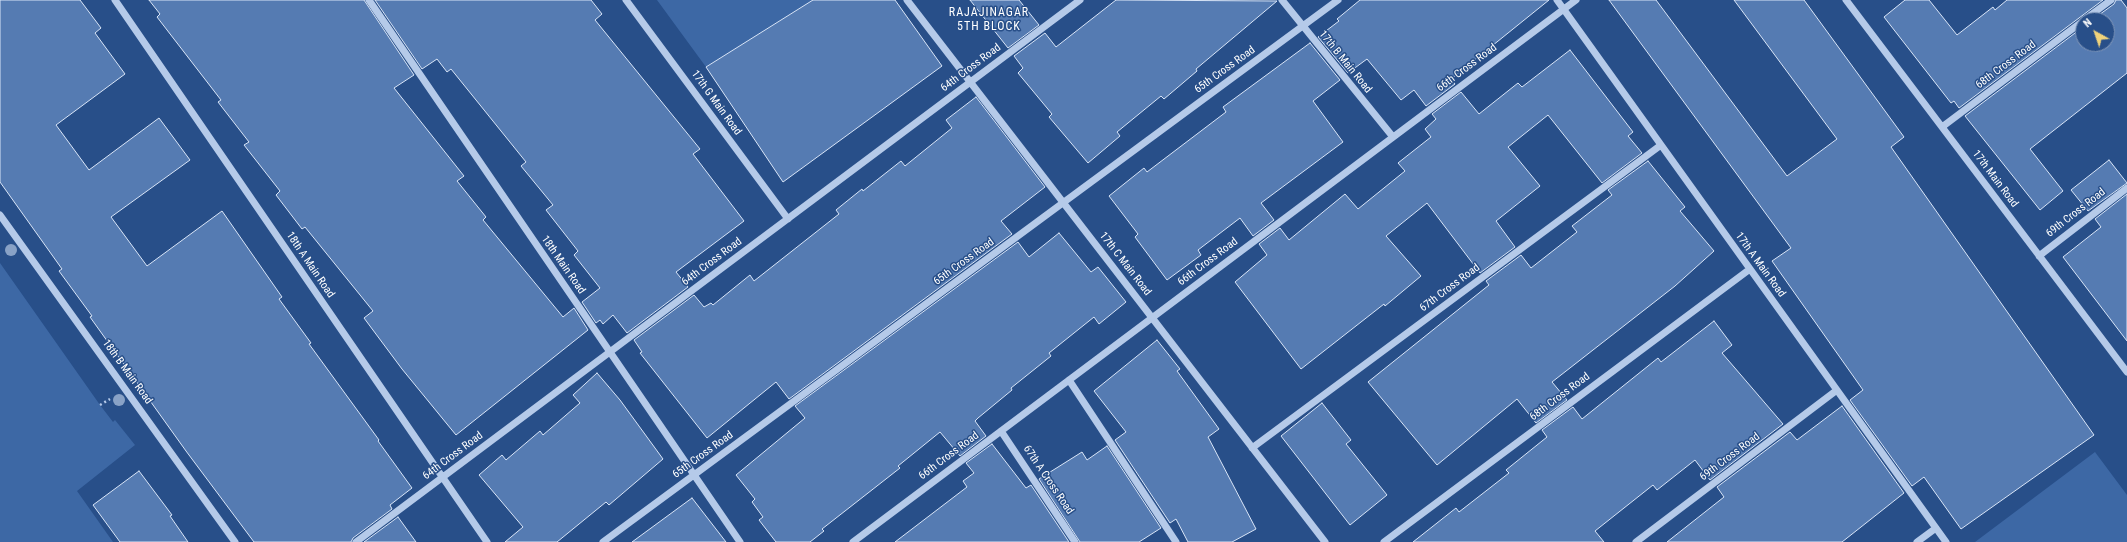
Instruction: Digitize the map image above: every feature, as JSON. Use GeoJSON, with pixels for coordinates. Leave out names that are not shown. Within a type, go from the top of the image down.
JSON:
{"type":"FeatureCollection","features":[{"type":"Feature","properties":{"kind":"street","name":"18th A Main Road"},"geometry":{"type":"LineString","coordinates":[[115,0],[487,542]]}},
{"type":"Feature","properties":{"kind":"street","name":"18th Main Road"},"geometry":{"type":"LineString","coordinates":[[370,0],[740,542]]}},
{"type":"Feature","properties":{"kind":"street","name":"17th G Main Road"},"geometry":{"type":"LineString","coordinates":[[626,0],[788,219]]}},
{"type":"Feature","properties":{"kind":"street","name":"17th C Main Road"},"geometry":{"type":"LineString","coordinates":[[908,0],[1325,542]]}},
{"type":"Feature","properties":{"kind":"street","name":"64th Cross Road"},"geometry":{"type":"LineString","coordinates":[[356,542],[1080,0]]}},
{"type":"Feature","properties":{"kind":"street","name":"17th B Main Road"},"geometry":{"type":"LineString","coordinates":[[1282,0],[1393,137]]}},
{"type":"Feature","properties":{"kind":"street","name":"65th Cross Road"},"geometry":{"type":"LineString","coordinates":[[603,542],[1338,0]]}},
{"type":"Feature","properties":{"kind":"street","name":"17th A Main Road"},"geometry":{"type":"LineString","coordinates":[[1557,0],[1946,542]]}},
{"type":"Feature","properties":{"kind":"street","name":"66th Cross Road"},"geometry":{"type":"LineString","coordinates":[[853,542],[1576,0]]}},
{"type":"Feature","properties":{"kind":"street","name":"68th Cross Road"},"geometry":{"type":"LineString","coordinates":[[2095,12],[2111,0]]}},
{"type":"Feature","properties":{"kind":"street","name":"17th Main Road"},"geometry":{"type":"LineString","coordinates":[[1848,1],[2127,371]]}},
{"type":"Feature","properties":{"kind":"street","name":"68th Cross Road"},"geometry":{"type":"LineString","coordinates":[[1942,127],[2075,27]]}},
{"type":"Feature","properties":{"kind":"street","name":"67th Cross Road"},"geometry":{"type":"LineString","coordinates":[[1252,448],[1661,145]]}},
{"type":"Feature","properties":{"kind":"street","name":"69th Cross Road"},"geometry":{"type":"LineString","coordinates":[[2039,256],[2127,188]]}},
{"type":"Feature","properties":{"kind":"street","name":"18th B Main Road"},"geometry":{"type":"LineString","coordinates":[[0,215],[235,542]]}},
{"type":"Feature","properties":{"kind":"street","name":"68th Cross Road"},"geometry":{"type":"LineString","coordinates":[[1384,542],[1750,269]]}},
{"type":"Feature","properties":{"kind":"street"},"geometry":{"type":"LineString","coordinates":[[1069,380],[1176,542]]}},
{"type":"Feature","properties":{"kind":"street","name":"69th Cross Road"},"geometry":{"type":"LineString","coordinates":[[1636,542],[1837,390]]}},
{"type":"Feature","properties":{"kind":"street","name":"67th A Cross Road"},"geometry":{"type":"LineString","coordinates":[[1001,431],[1075,542]]}},
{"type":"Feature","properties":{"kind":"street"},"geometry":{"type":"LineString","coordinates":[[1917,542],[1936,528]]}},
{"type":"Feature","properties":{"kind":"path"},"geometry":{"type":"LineString","coordinates":[[100,405],[104,403]]}},
{"type":"Feature","properties":{"kind":"shaded area"},"geometry":{"type":"Polygon","coordinates":[[[657,0],[813,0],[706,67],[657,0]]]}},
{"type":"Feature","properties":{"kind":"shaded area"},"geometry":{"type":"Polygon","coordinates":[[[0,263],[100,405],[113,422],[115,420],[135,445],[77,491],[113,542],[0,542],[0,263]]]}},
{"type":"Feature","properties":{"kind":"shaded area"},"geometry":{"type":"Polygon","coordinates":[[[2095,452],[2127,495],[2127,542],[1975,542],[2095,452]]]}},
{"type":"Feature","properties":{"kind":"building"},"geometry":{"type":"Polygon","coordinates":[[[0,0],[80,0],[101,28],[95,33],[125,74],[56,125],[89,170],[159,118],[190,160],[111,217],[147,266],[222,211],[282,297],[279,299],[311,343],[309,344],[412,488],[390,505],[392,509],[353,538],[351,542],[254,542],[186,451],[90,317],[92,316],[59,271],[62,269],[0,182],[0,0]]]}},
{"type":"Feature","properties":{"kind":"building"},"geometry":{"type":"Polygon","coordinates":[[[149,0],[364,0],[414,75],[394,88],[464,176],[457,181],[486,217],[483,220],[563,317],[574,308],[588,330],[456,435],[402,369],[364,318],[373,311],[305,227],[302,229],[276,195],[280,191],[244,145],[249,142],[218,102],[221,100],[157,17],[160,14],[149,0]]]}},
{"type":"Feature","properties":{"kind":"building"},"geometry":{"type":"Polygon","coordinates":[[[375,0],[591,0],[602,14],[595,20],[700,149],[693,154],[744,221],[676,272],[688,287],[627,333],[613,315],[603,324],[600,320],[596,323],[582,302],[600,288],[574,255],[578,251],[546,210],[553,205],[521,166],[526,162],[451,69],[447,72],[437,59],[422,69],[375,0]]]}},
{"type":"Feature","properties":{"kind":"building"},"geometry":{"type":"Polygon","coordinates":[[[813,0],[895,0],[942,66],[783,182],[706,67],[813,0]]]}},
{"type":"Feature","properties":{"kind":"building"},"geometry":{"type":"Polygon","coordinates":[[[970,0],[1019,0],[1039,25],[1008,48],[970,0]]]}},
{"type":"Feature","properties":{"kind":"building"},"geometry":{"type":"Polygon","coordinates":[[[1116,0],[1277,1],[1196,69],[1197,71],[1164,99],[1161,96],[1117,132],[1120,136],[1088,163],[1049,117],[1052,114],[1018,73],[1023,68],[1014,56],[1045,33],[1056,47],[1116,0]]]}},
{"type":"Feature","properties":{"kind":"building"},"geometry":{"type":"Polygon","coordinates":[[[1360,0],[1549,0],[1451,79],[1455,84],[1426,106],[1414,90],[1401,100],[1367,59],[1348,73],[1318,37],[1339,21],[1337,19],[1360,0]]]}},
{"type":"Feature","properties":{"kind":"building"},"geometry":{"type":"Polygon","coordinates":[[[1609,0],[1656,0],[1787,176],[1837,139],[1734,0],[1804,0],[1904,137],[1891,147],[2094,435],[1961,529],[1924,477],[1912,486],[1850,400],[1863,390],[1772,261],[1791,248],[1609,0]]]}},
{"type":"Feature","properties":{"kind":"building"},"geometry":{"type":"Polygon","coordinates":[[[1905,0],[1929,0],[1957,35],[1993,7],[1995,10],[2007,0],[2103,0],[2087,12],[2075,12],[2075,21],[1959,108],[1954,101],[1951,103],[1884,17],[1905,0]]]}},
{"type":"Feature","properties":{"kind":"building"},"geometry":{"type":"Polygon","coordinates":[[[2116,0],[2121,0],[2127,8],[2127,73],[2030,149],[2063,191],[2040,210],[1965,116],[2075,33],[2075,52],[2115,52],[2115,12],[2103,12],[2114,4],[2116,0]]]}},
{"type":"Feature","properties":{"kind":"building"},"geometry":{"type":"Polygon","coordinates":[[[1310,43],[1340,80],[1313,101],[1343,142],[1261,203],[1274,220],[1253,236],[1240,218],[1198,250],[1201,255],[1167,280],[1135,237],[1138,234],[1109,196],[1144,168],[1147,172],[1226,112],[1223,107],[1310,43]]]}},
{"type":"Feature","properties":{"kind":"building"},"geometry":{"type":"Polygon","coordinates":[[[1570,50],[1633,132],[1628,136],[1642,153],[1602,183],[1548,115],[1508,147],[1540,186],[1496,221],[1515,247],[1480,273],[1427,203],[1386,236],[1421,276],[1385,306],[1384,304],[1301,369],[1235,282],[1267,255],[1259,244],[1280,228],[1289,240],[1345,194],[1358,209],[1405,171],[1398,163],[1431,137],[1425,129],[1436,119],[1432,114],[1461,92],[1479,114],[1518,83],[1522,87],[1570,50]]]}},
{"type":"Feature","properties":{"kind":"building"},"geometry":{"type":"Polygon","coordinates":[[[976,97],[1045,187],[1001,221],[1012,234],[789,399],[776,382],[707,438],[640,353],[642,352],[634,340],[694,295],[704,307],[711,303],[713,305],[750,275],[754,281],[839,214],[836,210],[862,189],[863,191],[901,161],[905,166],[952,128],[946,120],[976,97]]]}},
{"type":"Feature","properties":{"kind":"building"},"geometry":{"type":"Polygon","coordinates":[[[2109,160],[2127,183],[2088,211],[2071,190],[2109,160]]]}},
{"type":"Feature","properties":{"kind":"building"},"geometry":{"type":"Polygon","coordinates":[[[1648,161],[1685,207],[1680,211],[1714,251],[1675,286],[1552,382],[1567,400],[1536,423],[1517,399],[1437,465],[1368,382],[1489,285],[1486,281],[1521,255],[1531,268],[1577,232],[1572,226],[1612,195],[1608,190],[1648,161]]]}},
{"type":"Feature","properties":{"kind":"building"},"geometry":{"type":"Polygon","coordinates":[[[2127,194],[2127,341],[2063,257],[2101,227],[2095,219],[2127,194]]]}},
{"type":"Feature","properties":{"kind":"building"},"geometry":{"type":"Polygon","coordinates":[[[1059,233],[1091,272],[1098,267],[1126,302],[1099,324],[1094,317],[1049,353],[1051,356],[1011,388],[1012,390],[978,418],[975,421],[986,436],[960,456],[940,432],[898,466],[900,468],[822,529],[824,531],[810,542],[776,542],[759,520],[763,517],[752,502],[755,499],[736,475],[805,418],[795,406],[1018,242],[1029,257],[1059,233]]]}},
{"type":"Feature","properties":{"kind":"building"},"geometry":{"type":"Polygon","coordinates":[[[1714,321],[1732,345],[1722,353],[1783,424],[1710,480],[1695,460],[1657,490],[1653,485],[1595,531],[1604,542],[1413,542],[1456,508],[1459,512],[1509,473],[1506,470],[1547,437],[1542,430],[1573,407],[1582,419],[1658,358],[1661,362],[1714,321]]]}},
{"type":"Feature","properties":{"kind":"building"},"geometry":{"type":"Polygon","coordinates":[[[1157,340],[1180,369],[1177,371],[1219,429],[1208,437],[1256,529],[1232,542],[1188,542],[1176,519],[1170,523],[1115,440],[1126,432],[1094,391],[1157,340]]]}},
{"type":"Feature","properties":{"kind":"building"},"geometry":{"type":"Polygon","coordinates":[[[597,373],[620,400],[663,459],[609,505],[606,502],[557,542],[505,542],[523,527],[479,475],[502,455],[506,460],[540,431],[543,435],[580,403],[573,395],[597,373]]]}},
{"type":"Feature","properties":{"kind":"building"},"geometry":{"type":"Polygon","coordinates":[[[1322,403],[1351,440],[1346,444],[1387,495],[1350,525],[1281,436],[1322,403]]]}},
{"type":"Feature","properties":{"kind":"building"},"geometry":{"type":"Polygon","coordinates":[[[1842,406],[1904,493],[1842,542],[1667,542],[1724,497],[1717,487],[1790,432],[1797,440],[1842,406]]]}},
{"type":"Feature","properties":{"kind":"building"},"geometry":{"type":"Polygon","coordinates":[[[992,444],[1026,488],[1031,485],[1069,542],[895,542],[967,487],[963,481],[974,473],[966,463],[992,444]]]}},
{"type":"Feature","properties":{"kind":"building"},"geometry":{"type":"Polygon","coordinates":[[[1107,446],[1161,528],[1139,542],[1080,542],[1039,479],[1082,452],[1087,460],[1107,446]]]}},
{"type":"Feature","properties":{"kind":"building"},"geometry":{"type":"Polygon","coordinates":[[[139,471],[172,515],[170,516],[188,542],[120,542],[93,505],[139,471]]]}},
{"type":"Feature","properties":{"kind":"building"},"geometry":{"type":"Polygon","coordinates":[[[692,498],[726,542],[632,542],[692,498]]]}},
{"type":"Feature","properties":{"kind":"building"},"geometry":{"type":"Polygon","coordinates":[[[398,517],[416,542],[364,542],[398,517]]]}},
{"type":"Feature","properties":{"kind":"district","name":"RAJAJINAGAR 5TH BLOCK"},"geometry":{"type":"Point","coordinates":[989,20]}}]}
